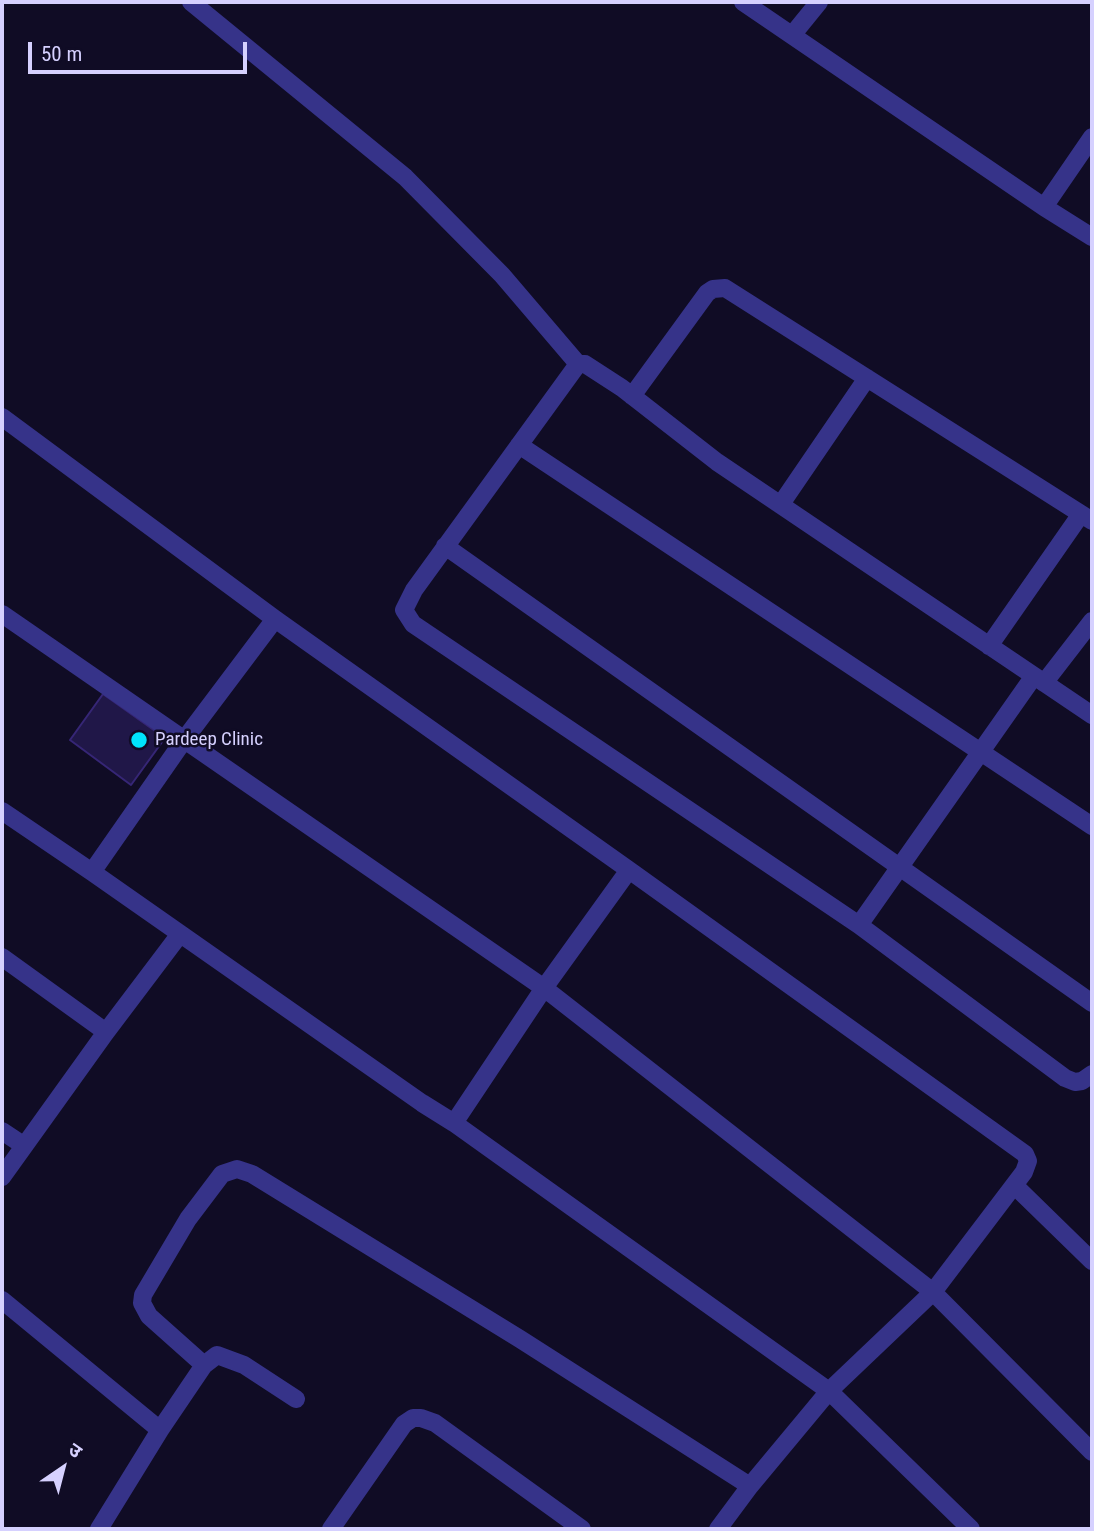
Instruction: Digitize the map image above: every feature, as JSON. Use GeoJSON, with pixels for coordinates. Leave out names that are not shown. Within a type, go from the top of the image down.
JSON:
{"type":"FeatureCollection","features":[{"type":"Feature","properties":{"kind":"street"},"geometry":{"type":"LineString","coordinates":[[191,2],[405,177],[502,275],[578,364],[592,366],[717,462],[1092,715]]}},
{"type":"Feature","properties":{"kind":"street"},"geometry":{"type":"LineString","coordinates":[[744,2],[1092,237]]}},
{"type":"Feature","properties":{"kind":"street"},"geometry":{"type":"LineString","coordinates":[[793,34],[819,2]]}},
{"type":"Feature","properties":{"kind":"street"},"geometry":{"type":"LineString","coordinates":[[1044,207],[1092,137]]}},
{"type":"Feature","properties":{"kind":"street"},"geometry":{"type":"LineString","coordinates":[[632,396],[708,293],[725,288],[1087,518],[989,646]]}},
{"type":"Feature","properties":{"kind":"street"},"geometry":{"type":"LineString","coordinates":[[578,364],[405,604],[404,610],[413,624],[859,925],[1065,1078],[1075,1082],[1082,1081],[1092,1074]]}},
{"type":"Feature","properties":{"kind":"street"},"geometry":{"type":"LineString","coordinates":[[780,504],[867,378]]}},
{"type":"Feature","properties":{"kind":"street"},"geometry":{"type":"LineString","coordinates":[[2,417],[275,619],[1025,1154],[1028,1161],[1024,1172],[933,1292],[830,1391],[750,1486],[718,1529]]}},
{"type":"Feature","properties":{"kind":"street"},"geometry":{"type":"LineString","coordinates":[[519,445],[1092,826]]}},
{"type":"Feature","properties":{"kind":"street"},"geometry":{"type":"LineString","coordinates":[[445,546],[1092,1003]]}},
{"type":"Feature","properties":{"kind":"street"},"geometry":{"type":"LineString","coordinates":[[2,614],[544,988],[933,1292],[1092,1452]]}},
{"type":"Feature","properties":{"kind":"street"},"geometry":{"type":"LineString","coordinates":[[92,872],[184,740],[275,619]]}},
{"type":"Feature","properties":{"kind":"street"},"geometry":{"type":"LineString","coordinates":[[859,925],[981,752],[1039,680],[1092,621]]}},
{"type":"Feature","properties":{"kind":"street"},"geometry":{"type":"LineString","coordinates":[[2,811],[454,1123],[830,1391],[971,1529]]}},
{"type":"Feature","properties":{"kind":"street"},"geometry":{"type":"LineString","coordinates":[[454,1123],[544,988],[629,870]]}},
{"type":"Feature","properties":{"kind":"street"},"geometry":{"type":"LineString","coordinates":[[2,1177],[180,934]]}},
{"type":"Feature","properties":{"kind":"street"},"geometry":{"type":"LineString","coordinates":[[2,957],[106,1032]]}},
{"type":"Feature","properties":{"kind":"street"},"geometry":{"type":"LineString","coordinates":[[2,1131],[23,1145]]}},
{"type":"Feature","properties":{"kind":"street"},"geometry":{"type":"LineString","coordinates":[[204,1365],[149,1315],[142,1303],[143,1294],[197,1208],[222,1174],[237,1169],[253,1174],[750,1486]]}},
{"type":"Feature","properties":{"kind":"street"},"geometry":{"type":"LineString","coordinates":[[1014,1185],[1092,1261]]}},
{"type":"Feature","properties":{"kind":"street"},"geometry":{"type":"LineString","coordinates":[[2,1300],[160,1430]]}},
{"type":"Feature","properties":{"kind":"street"},"geometry":{"type":"LineString","coordinates":[[99,1529],[204,1365],[217,1355],[230,1358],[296,1399]]}},
{"type":"Feature","properties":{"kind":"street"},"geometry":{"type":"LineString","coordinates":[[331,1529],[404,1424],[412,1418],[421,1418],[435,1423],[582,1529]]}},
{"type":"Feature","properties":{"kind":"building"},"geometry":{"type":"Polygon","coordinates":[[[103,694],[165,738],[131,785],[70,740],[103,694]]]}},
{"type":"Feature","properties":{"kind":"place","name":"Pardeep Clinic"},"geometry":{"type":"Point","coordinates":[139,740]}}]}
